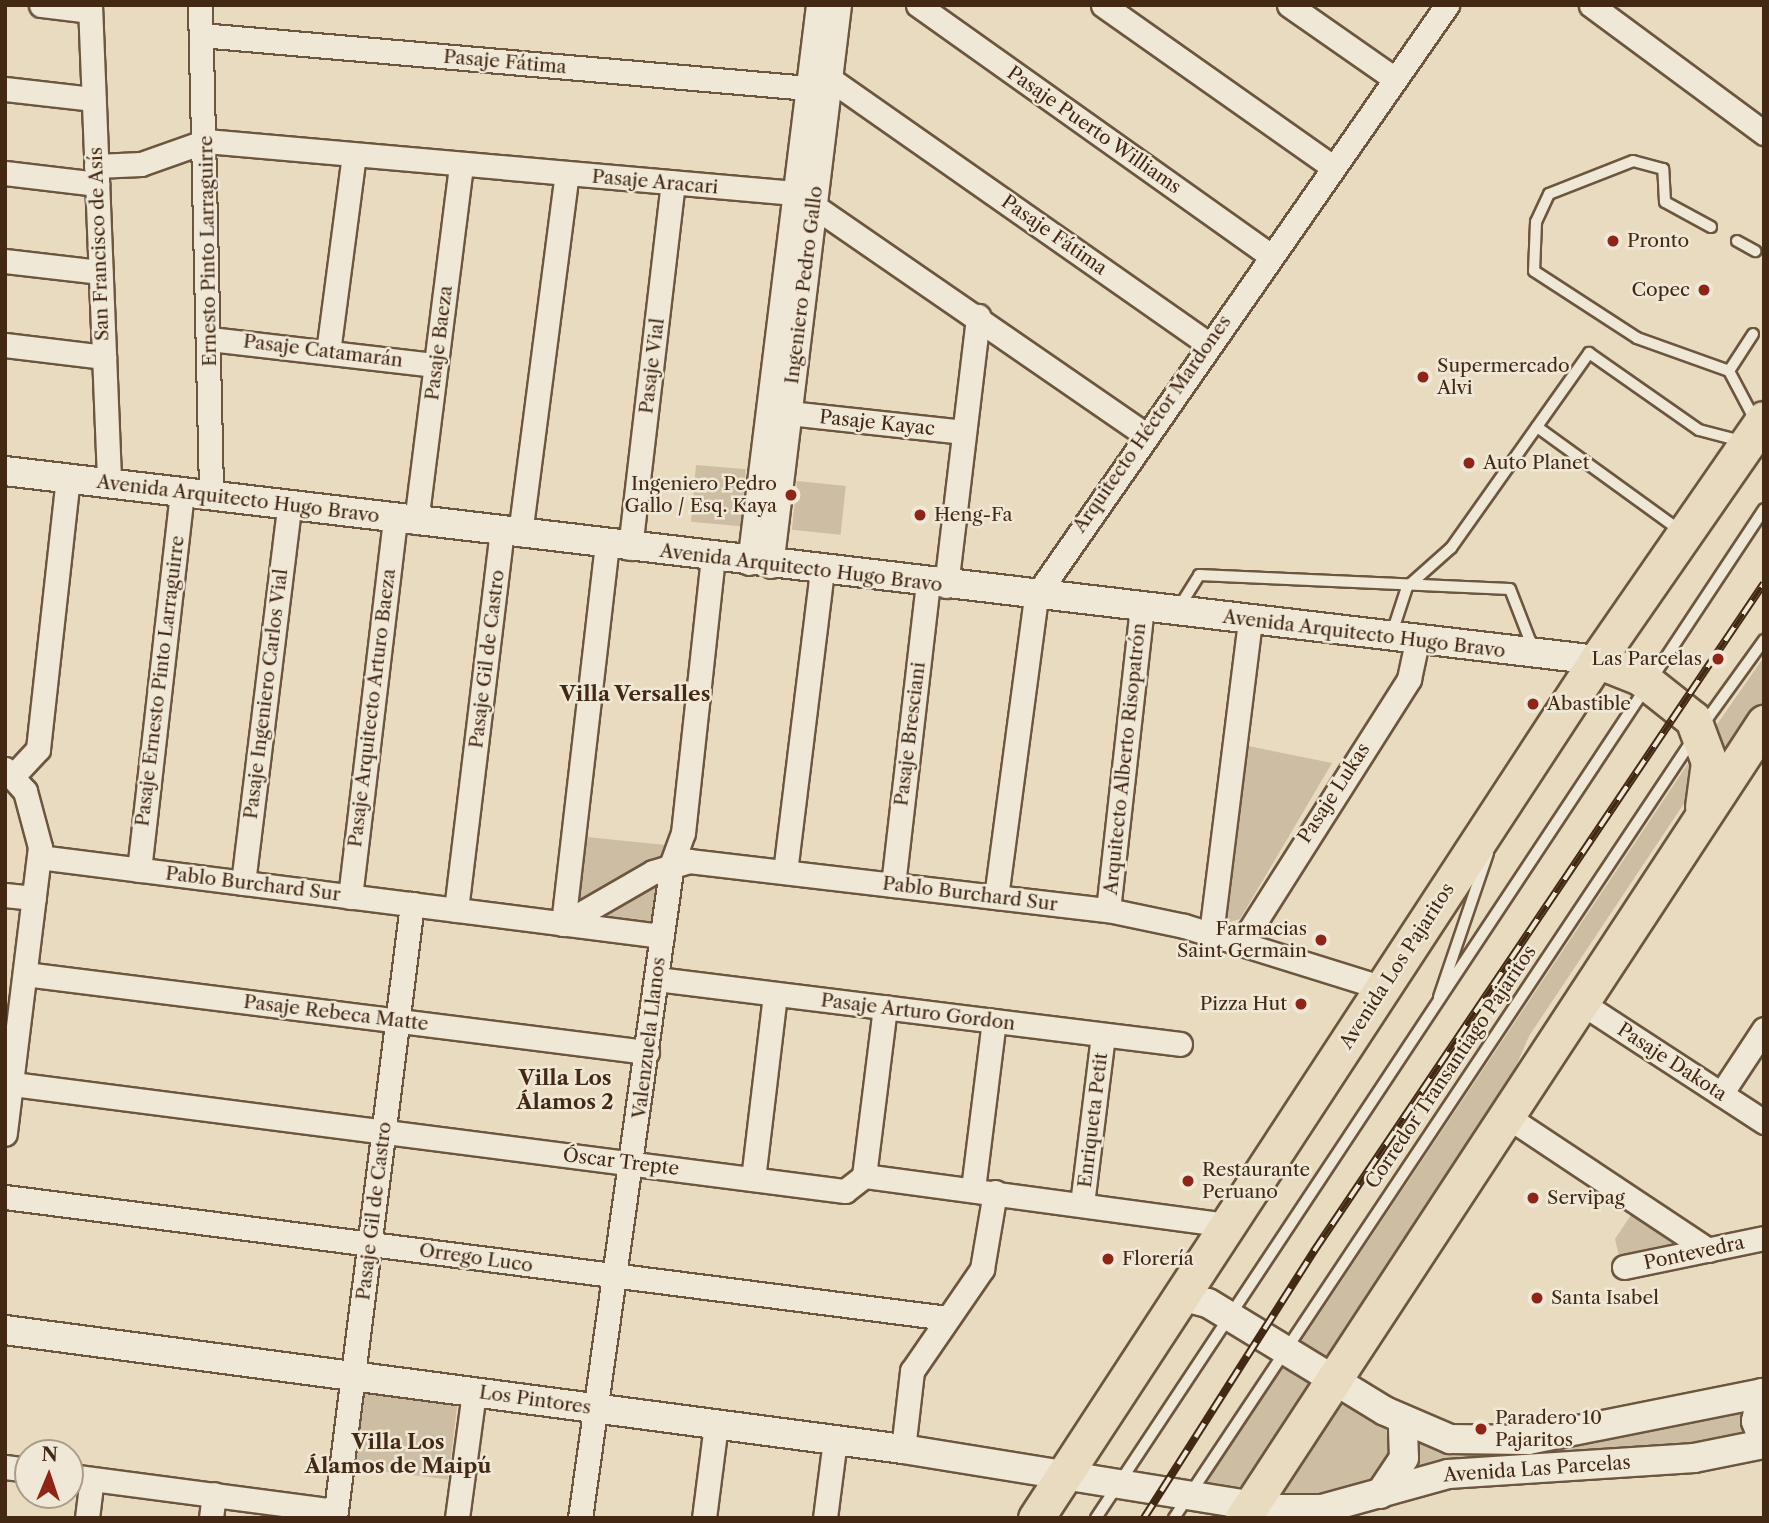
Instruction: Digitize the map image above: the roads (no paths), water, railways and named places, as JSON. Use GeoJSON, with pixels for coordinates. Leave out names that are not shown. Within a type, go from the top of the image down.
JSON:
{"type":"FeatureCollection","features":[{"type":"Feature","properties":{"kind":"main road","name":"Avenida Los Pajaritos"},"geometry":{"type":"LineString","coordinates":[[1036,1518],[1597,660],[1758,432]]}},
{"type":"Feature","properties":{"kind":"main road"},"geometry":{"type":"LineString","coordinates":[[1597,660],[1648,682],[1700,730],[1709,776],[1701,817]]}},
{"type":"Feature","properties":{"kind":"main road"},"geometry":{"type":"LineString","coordinates":[[1250,1514],[1333,1376],[1764,723]]}},
{"type":"Feature","properties":{"kind":"street"},"geometry":{"type":"LineString","coordinates":[[41,5],[90,8]]}},
{"type":"Feature","properties":{"kind":"street","name":"Ernesto Pinto Larraguirre"},"geometry":{"type":"LineString","coordinates":[[200,5],[206,141],[211,496]]}},
{"type":"Feature","properties":{"kind":"street","name":"Ingeniero Pedro Gallo"},"geometry":{"type":"LineString","coordinates":[[760,564],[789,413],[805,197],[808,88],[818,5]]}},
{"type":"Feature","properties":{"kind":"street","name":"Ingeniero Pedro Gallo"},"geometry":{"type":"LineString","coordinates":[[760,564],[805,197],[830,79],[839,5]]}},
{"type":"Feature","properties":{"kind":"street","name":"Pasaje Puerto Williams"},"geometry":{"type":"LineString","coordinates":[[918,5],[1271,256]]}},
{"type":"Feature","properties":{"kind":"street"},"geometry":{"type":"LineString","coordinates":[[1103,5],[1333,167]]}},
{"type":"Feature","properties":{"kind":"street"},"geometry":{"type":"LineString","coordinates":[[1289,5],[1395,79]]}},
{"type":"Feature","properties":{"kind":"street","name":"Arquitecto Héctor Mardones"},"geometry":{"type":"LineString","coordinates":[[996,897],[1036,596],[1145,434],[1447,5]]}},
{"type":"Feature","properties":{"kind":"street"},"geometry":{"type":"LineString","coordinates":[[1591,5],[1764,133]]}},
{"type":"Feature","properties":{"kind":"street","name":"San Francisco de Asís"},"geometry":{"type":"LineString","coordinates":[[90,8],[109,484]]}},
{"type":"Feature","properties":{"kind":"street","name":"Pasaje Fátima"},"geometry":{"type":"LineString","coordinates":[[201,35],[808,88]]}},
{"type":"Feature","properties":{"kind":"street","name":"Pasaje Fátima"},"geometry":{"type":"LineString","coordinates":[[830,79],[1209,344]]}},
{"type":"Feature","properties":{"kind":"street"},"geometry":{"type":"LineString","coordinates":[[5,89],[93,99]]}},
{"type":"Feature","properties":{"kind":"street","name":"Pasaje Aracari"},"geometry":{"type":"LineString","coordinates":[[5,173],[96,175],[141,164],[206,141],[805,197]]}},
{"type":"Feature","properties":{"kind":"street"},"geometry":{"type":"LineString","coordinates":[[328,352],[354,155]]}},
{"type":"Feature","properties":{"kind":"street","name":"Pasaje Baeza"},"geometry":{"type":"LineString","coordinates":[[406,520],[436,365],[461,165]]}},
{"type":"Feature","properties":{"kind":"street","name":"Pasaje Gil de Castro"},"geometry":{"type":"LineString","coordinates":[[456,910],[567,174]]}},
{"type":"Feature","properties":{"kind":"street","name":"Pasaje Vial"},"geometry":{"type":"LineString","coordinates":[[564,924],[674,183]]}},
{"type":"Feature","properties":{"kind":"street"},"geometry":{"type":"LineString","coordinates":[[805,197],[1145,434]]}},
{"type":"Feature","properties":{"kind":"street"},"geometry":{"type":"LineString","coordinates":[[5,261],[100,272]]}},
{"type":"Feature","properties":{"kind":"street","name":"Pasaje Bresciani"},"geometry":{"type":"LineString","coordinates":[[893,885],[937,585],[964,432],[978,316]]}},
{"type":"Feature","properties":{"kind":"street","name":"Pasaje Catamarán"},"geometry":{"type":"LineString","coordinates":[[210,339],[436,365]]}},
{"type":"Feature","properties":{"kind":"street"},"geometry":{"type":"LineString","coordinates":[[5,345],[104,357]]}},
{"type":"Feature","properties":{"kind":"street","name":"Pasaje Kayac"},"geometry":{"type":"LineString","coordinates":[[789,413],[964,432]]}},
{"type":"Feature","properties":{"kind":"street","name":"Avenida Arquitecto Hugo Bravo"},"geometry":{"type":"LineString","coordinates":[[5,471],[760,564],[1597,660]]}},
{"type":"Feature","properties":{"kind":"street"},"geometry":{"type":"LineString","coordinates":[[5,1133],[8,1083],[39,857],[38,831],[10,772],[38,750],[68,478]]}},
{"type":"Feature","properties":{"kind":"street","name":"Pasaje Ernesto Pinto Larraguirre"},"geometry":{"type":"LineString","coordinates":[[139,870],[182,492]]}},
{"type":"Feature","properties":{"kind":"street","name":"Pasaje Ingeniero Carlos Vial"},"geometry":{"type":"LineString","coordinates":[[243,883],[289,506]]}},
{"type":"Feature","properties":{"kind":"street","name":"Pasaje Arquitecto Arturo Baeza"},"geometry":{"type":"LineString","coordinates":[[350,897],[406,520]]}},
{"type":"Feature","properties":{"kind":"street","name":"Valenzuela Llanos"},"geometry":{"type":"LineString","coordinates":[[580,1518],[600,1408],[672,863],[683,833],[713,558]]}},
{"type":"Feature","properties":{"kind":"street"},"geometry":{"type":"LineString","coordinates":[[785,872],[822,571]]}},
{"type":"Feature","properties":{"kind":"street","name":"Arquitecto Alberto Risopatrón"},"geometry":{"type":"LineString","coordinates":[[1108,910],[1142,608]]}},
{"type":"Feature","properties":{"kind":"street"},"geometry":{"type":"LineString","coordinates":[[1211,934],[1250,620]]}},
{"type":"Feature","properties":{"kind":"street","name":"Pasaje Lukas"},"geometry":{"type":"LineString","coordinates":[[1241,944],[1409,679],[1404,638]]}},
{"type":"Feature","properties":{"kind":"street","name":"Pablo Burchard Sur"},"geometry":{"type":"LineString","coordinates":[[39,857],[663,936]]}},
{"type":"Feature","properties":{"kind":"street"},"geometry":{"type":"LineString","coordinates":[[564,924],[672,863]]}},
{"type":"Feature","properties":{"kind":"street","name":"Pablo Burchard Sur"},"geometry":{"type":"LineString","coordinates":[[672,863],[785,872],[1108,910],[1211,934],[1383,988]]}},
{"type":"Feature","properties":{"kind":"street"},"geometry":{"type":"LineString","coordinates":[[5,895],[34,898]]}},
{"type":"Feature","properties":{"kind":"street","name":"Pasaje Gil de Castro"},"geometry":{"type":"LineString","coordinates":[[335,1514],[412,904]]}},
{"type":"Feature","properties":{"kind":"street","name":"Pasaje Rebeca Matte"},"geometry":{"type":"LineString","coordinates":[[25,974],[647,1052]]}},
{"type":"Feature","properties":{"kind":"street","name":"Pasaje Arturo Gordon"},"geometry":{"type":"LineString","coordinates":[[657,979],[1180,1044]]}},
{"type":"Feature","properties":{"kind":"street"},"geometry":{"type":"LineString","coordinates":[[753,1179],[775,994]]}},
{"type":"Feature","properties":{"kind":"street","name":"Pasaje Dakota"},"geometry":{"type":"LineString","coordinates":[[1580,1002],[1764,1122]]}},
{"type":"Feature","properties":{"kind":"street"},"geometry":{"type":"LineString","coordinates":[[885,1007],[864,1176],[1228,1224]]}},
{"type":"Feature","properties":{"kind":"street"},"geometry":{"type":"LineString","coordinates":[[903,1448],[912,1371],[986,1260],[984,1191],[995,1021]]}},
{"type":"Feature","properties":{"kind":"street"},"geometry":{"type":"LineString","coordinates":[[1721,1094],[1764,1029]]}},
{"type":"Feature","properties":{"kind":"street","name":"Enriqueta Petit"},"geometry":{"type":"LineString","coordinates":[[1082,1204],[1103,1035]]}},
{"type":"Feature","properties":{"kind":"street","name":"Óscar Trepte"},"geometry":{"type":"LineString","coordinates":[[8,1083],[845,1191],[856,1188],[864,1176]]}},
{"type":"Feature","properties":{"kind":"street"},"geometry":{"type":"LineString","coordinates":[[1505,1115],[1708,1250]]}},
{"type":"Feature","properties":{"kind":"street","name":"Orrego Luco"},"geometry":{"type":"LineString","coordinates":[[5,1198],[947,1318]]}},
{"type":"Feature","properties":{"kind":"street","name":"Pontevedra"},"geometry":{"type":"LineString","coordinates":[[1625,1267],[1764,1238]]}},
{"type":"Feature","properties":{"kind":"street","name":"Avenida Las Parcelas"},"geometry":{"type":"LineString","coordinates":[[1181,1296],[1232,1316],[1403,1420],[1450,1439],[1509,1442],[1763,1393]]}},
{"type":"Feature","properties":{"kind":"street","name":"Los Pintores"},"geometry":{"type":"LineString","coordinates":[[5,1330],[903,1448],[1065,1473]]}},
{"type":"Feature","properties":{"kind":"street"},"geometry":{"type":"LineString","coordinates":[[457,1518],[474,1392]]}},
{"type":"Feature","properties":{"kind":"street"},"geometry":{"type":"LineString","coordinates":[[1763,1393],[1756,1421],[1764,1444]]}},
{"type":"Feature","properties":{"kind":"street"},"geometry":{"type":"LineString","coordinates":[[1380,1494],[1404,1458],[1403,1420]]}},
{"type":"Feature","properties":{"kind":"street"},"geometry":{"type":"LineString","coordinates":[[704,1518],[716,1424]]}},
{"type":"Feature","properties":{"kind":"street"},"geometry":{"type":"LineString","coordinates":[[825,1518],[835,1440]]}},
{"type":"Feature","properties":{"kind":"street","name":"Avenida Las Parcelas"},"geometry":{"type":"LineString","coordinates":[[1065,1473],[1189,1494],[1250,1514],[1317,1513],[1448,1474],[1694,1458],[1764,1444]]}},
{"type":"Feature","properties":{"kind":"street"},"geometry":{"type":"LineString","coordinates":[[84,1477],[214,1494],[335,1514]]}},
{"type":"Feature","properties":{"kind":"street"},"geometry":{"type":"LineString","coordinates":[[211,1518],[214,1494]]}},
{"type":"Feature","properties":{"kind":"street"},"geometry":{"type":"LineString","coordinates":[[84,1495],[88,1518]]}},
{"type":"Feature","properties":{"kind":"lane"},"geometry":{"type":"LineString","coordinates":[[1404,638],[1407,587],[1451,548],[1590,353],[1699,430],[1758,432],[1729,371],[1637,338],[1534,271],[1536,222],[1549,194],[1633,162],[1662,169],[1665,202],[1711,227]]}},
{"type":"Feature","properties":{"kind":"lane"},"geometry":{"type":"LineString","coordinates":[[1737,241],[1755,251]]}},
{"type":"Feature","properties":{"kind":"lane"},"geometry":{"type":"LineString","coordinates":[[1729,371],[1753,334]]}},
{"type":"Feature","properties":{"kind":"lane"},"geometry":{"type":"LineString","coordinates":[[1537,427],[1685,534]]}},
{"type":"Feature","properties":{"kind":"lane"},"geometry":{"type":"LineString","coordinates":[[1096,1518],[1434,1012],[1764,509]]}},
{"type":"Feature","properties":{"kind":"lane"},"geometry":{"type":"LineString","coordinates":[[1177,612],[1199,575],[1407,587],[1510,589],[1535,653]]}},
{"type":"Feature","properties":{"kind":"lane","name":"Corredor Transantiago Pajaritos"},"geometry":{"type":"LineString","coordinates":[[1174,1518],[1284,1347],[1700,730],[1764,640]]}},
{"type":"Feature","properties":{"kind":"lane"},"geometry":{"type":"LineString","coordinates":[[1434,1012],[1507,797]]}},
{"type":"Feature","properties":{"kind":"railway"},"geometry":{"type":"LineString","coordinates":[[1144,1518],[1314,1251],[1764,583]]}},
{"type":"Feature","properties":{"kind":"place","name":"Pronto"},"geometry":{"type":"Point","coordinates":[1613,241]}},
{"type":"Feature","properties":{"kind":"place","name":"Copec"},"geometry":{"type":"Point","coordinates":[1704,290]}},
{"type":"Feature","properties":{"kind":"place","name":"Supermercado Alvi"},"geometry":{"type":"Point","coordinates":[1423,377]}},
{"type":"Feature","properties":{"kind":"place","name":"Auto Planet"},"geometry":{"type":"Point","coordinates":[1469,463]}},
{"type":"Feature","properties":{"kind":"place","name":"Ingeniero Pedro Gallo / Esq. Kaya"},"geometry":{"type":"Point","coordinates":[791,495]}},
{"type":"Feature","properties":{"kind":"place","name":"Heng-Fa"},"geometry":{"type":"Point","coordinates":[920,515]}},
{"type":"Feature","properties":{"kind":"place","name":"Las Parcelas"},"geometry":{"type":"Point","coordinates":[1718,659]}},
{"type":"Feature","properties":{"kind":"place","name":"Abastible"},"geometry":{"type":"Point","coordinates":[1533,704]}},
{"type":"Feature","properties":{"kind":"place","name":"Farmacias Saint Germain"},"geometry":{"type":"Point","coordinates":[1321,940]}},
{"type":"Feature","properties":{"kind":"place","name":"Pizza Hut"},"geometry":{"type":"Point","coordinates":[1301,1004]}},
{"type":"Feature","properties":{"kind":"place","name":"Restaurante Peruano"},"geometry":{"type":"Point","coordinates":[1188,1181]}},
{"type":"Feature","properties":{"kind":"place","name":"Servipag"},"geometry":{"type":"Point","coordinates":[1533,1198]}},
{"type":"Feature","properties":{"kind":"place","name":"Florería"},"geometry":{"type":"Point","coordinates":[1108,1259]}},
{"type":"Feature","properties":{"kind":"place","name":"Santa Isabel"},"geometry":{"type":"Point","coordinates":[1537,1298]}},
{"type":"Feature","properties":{"kind":"place","name":"Paradero 10 Pajaritos"},"geometry":{"type":"Point","coordinates":[1481,1429]}},
{"type":"Feature","properties":{"kind":"district","name":"Villa Versalles"},"geometry":{"type":"Point","coordinates":[635,694]}},
{"type":"Feature","properties":{"kind":"district","name":"Villa Los Álamos 2"},"geometry":{"type":"Point","coordinates":[565,1090]}},
{"type":"Feature","properties":{"kind":"district","name":"Villa Los Álamos de Maipú"},"geometry":{"type":"Point","coordinates":[398,1454]}}]}
